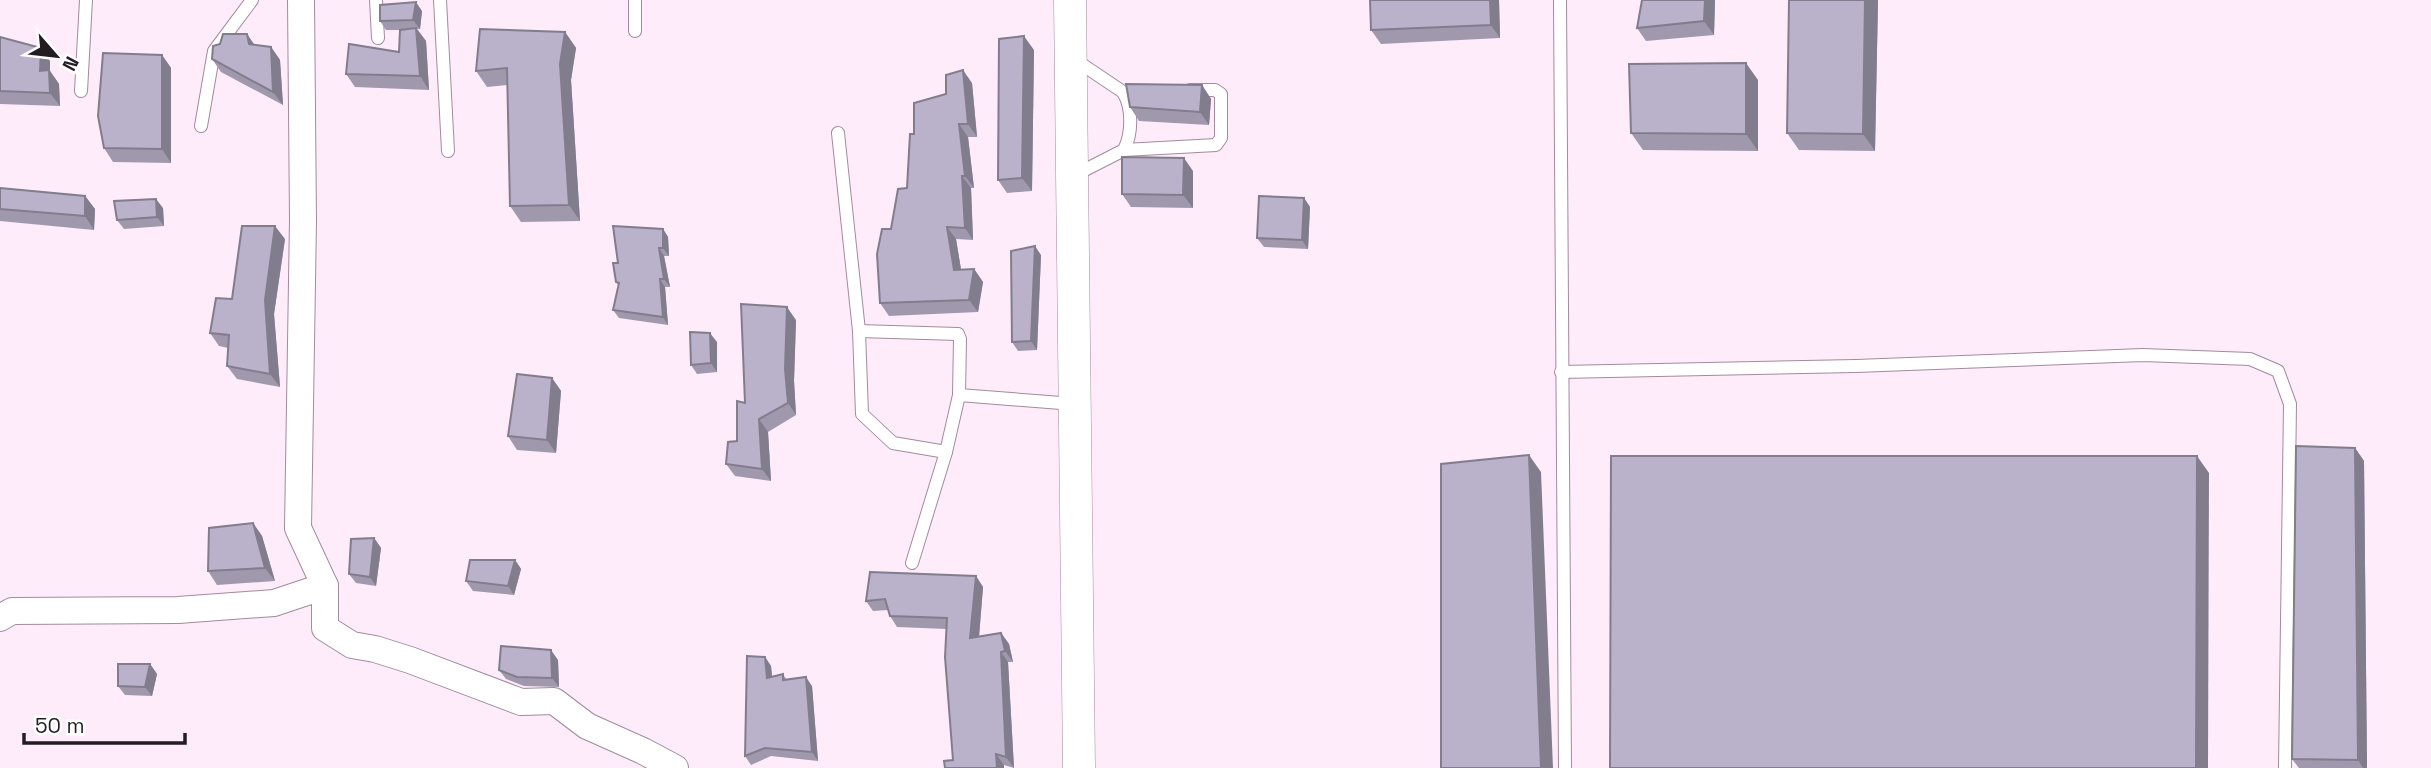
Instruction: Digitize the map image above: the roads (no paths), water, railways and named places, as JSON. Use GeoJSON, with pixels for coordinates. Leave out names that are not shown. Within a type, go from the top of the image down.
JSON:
{"type":"FeatureCollection","features":[{"type":"Feature","properties":{"kind":"street"},"geometry":{"type":"LineString","coordinates":[[300,0],[303,220],[298,528],[325,586],[325,628],[352,645],[410,660],[521,702],[554,701],[587,726],[675,768]]}},
{"type":"Feature","properties":{"kind":"street"},"geometry":{"type":"LineString","coordinates":[[1070,0],[1079,768]]}},
{"type":"Feature","properties":{"kind":"street"},"geometry":{"type":"LineString","coordinates":[[0,618],[12,611],[178,610],[274,603],[325,586]]}},
{"type":"Feature","properties":{"kind":"lane"},"geometry":{"type":"LineString","coordinates":[[81,91],[86,0]]}},
{"type":"Feature","properties":{"kind":"lane"},"geometry":{"type":"LineString","coordinates":[[201,126],[214,51],[253,0]]}},
{"type":"Feature","properties":{"kind":"lane"},"geometry":{"type":"LineString","coordinates":[[376,0],[378,38]]}},
{"type":"Feature","properties":{"kind":"lane"},"geometry":{"type":"LineString","coordinates":[[440,0],[449,151]]}},
{"type":"Feature","properties":{"kind":"lane"},"geometry":{"type":"LineString","coordinates":[[635,0],[635,31]]}},
{"type":"Feature","properties":{"kind":"lane"},"geometry":{"type":"LineString","coordinates":[[1560,0],[1565,768]]}},
{"type":"Feature","properties":{"kind":"lane"},"geometry":{"type":"LineString","coordinates":[[1070,57],[1128,90],[1126,96],[1131,120],[1124,150]]}},
{"type":"Feature","properties":{"kind":"lane"},"geometry":{"type":"LineString","coordinates":[[1072,177],[1124,150],[1216,145],[1221,138],[1221,94],[1215,90],[1174,90]]}},
{"type":"Feature","properties":{"kind":"lane"},"geometry":{"type":"LineString","coordinates":[[838,133],[859,331],[862,414],[893,443],[946,452]]}},
{"type":"Feature","properties":{"kind":"lane"},"geometry":{"type":"LineString","coordinates":[[859,331],[958,334],[960,339],[959,396],[946,452],[912,563]]}},
{"type":"Feature","properties":{"kind":"lane"},"geometry":{"type":"LineString","coordinates":[[1561,372],[1856,366],[2143,355],[2250,359],[2278,371],[2290,404],[2285,768]]}},
{"type":"Feature","properties":{"kind":"lane"},"geometry":{"type":"LineString","coordinates":[[959,396],[1074,404]]}}]}
